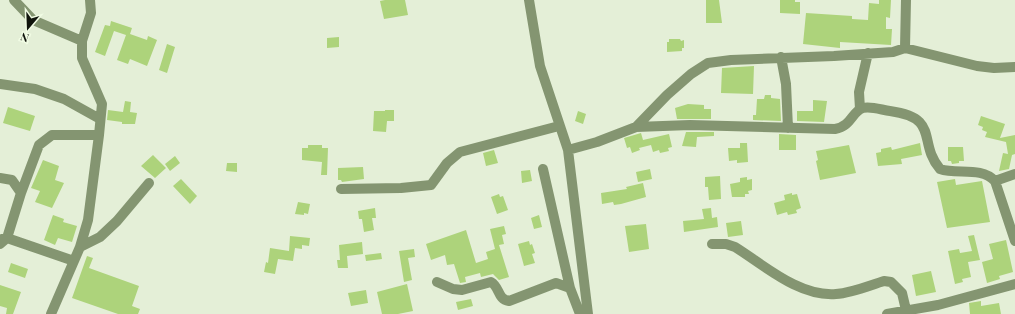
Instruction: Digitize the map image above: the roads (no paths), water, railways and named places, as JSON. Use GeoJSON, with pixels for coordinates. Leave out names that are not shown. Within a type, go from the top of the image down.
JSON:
{"type":"FeatureCollection","features":[{"type":"Feature","properties":{"kind":"street"},"geometry":{"type":"LineString","coordinates":[[14,0],[32,20],[82,41]]}},
{"type":"Feature","properties":{"kind":"street"},"geometry":{"type":"LineString","coordinates":[[52,314],[80,247],[88,220],[102,104],[82,58],[82,41],[90,21],[90,0]]}},
{"type":"Feature","properties":{"kind":"street"},"geometry":{"type":"LineString","coordinates":[[529,0],[540,66],[568,150],[588,314]]}},
{"type":"Feature","properties":{"kind":"street"},"geometry":{"type":"LineString","coordinates":[[905,48],[906,0]]}},
{"type":"Feature","properties":{"kind":"street"},"geometry":{"type":"LineString","coordinates":[[636,127],[667,95],[691,74],[708,64],[730,60],[781,57],[806,58],[893,52],[905,48],[977,66],[994,68],[1015,67]]}},
{"type":"Feature","properties":{"kind":"street"},"geometry":{"type":"LineString","coordinates":[[860,109],[859,92],[868,53]]}},
{"type":"Feature","properties":{"kind":"street"},"geometry":{"type":"LineString","coordinates":[[781,57],[786,84],[788,128]]}},
{"type":"Feature","properties":{"kind":"street"},"geometry":{"type":"LineString","coordinates":[[0,84],[35,89],[64,99],[100,119]]}},
{"type":"Feature","properties":{"kind":"street"},"geometry":{"type":"LineString","coordinates":[[568,150],[597,142],[636,127],[690,126],[834,129],[843,128],[860,109],[868,108],[898,112],[918,120],[922,124],[934,161],[940,169],[979,172],[988,175],[995,181],[1015,241]]}},
{"type":"Feature","properties":{"kind":"street"},"geometry":{"type":"LineString","coordinates":[[341,189],[431,185],[447,163],[460,152],[559,126]]}},
{"type":"Feature","properties":{"kind":"street"},"geometry":{"type":"LineString","coordinates":[[74,261],[2,241],[39,145],[52,135],[98,134]]}},
{"type":"Feature","properties":{"kind":"street"},"geometry":{"type":"LineString","coordinates":[[543,169],[570,288],[580,314]]}},
{"type":"Feature","properties":{"kind":"street"},"geometry":{"type":"LineString","coordinates":[[995,181],[1015,174]]}},
{"type":"Feature","properties":{"kind":"street"},"geometry":{"type":"LineString","coordinates":[[0,178],[12,180],[21,193]]}},
{"type":"Feature","properties":{"kind":"street"},"geometry":{"type":"LineString","coordinates":[[80,247],[100,237],[149,183]]}},
{"type":"Feature","properties":{"kind":"street"},"geometry":{"type":"LineString","coordinates":[[712,244],[726,244],[735,247],[782,279],[800,287],[824,294],[836,294],[884,281],[891,282],[902,293],[906,310]]}},
{"type":"Feature","properties":{"kind":"street"},"geometry":{"type":"LineString","coordinates":[[437,282],[462,290],[491,282],[495,284],[501,297],[509,301],[556,283],[570,288]]}},
{"type":"Feature","properties":{"kind":"street"},"geometry":{"type":"LineString","coordinates":[[887,314],[906,310],[939,309],[1015,284]]}}]}
